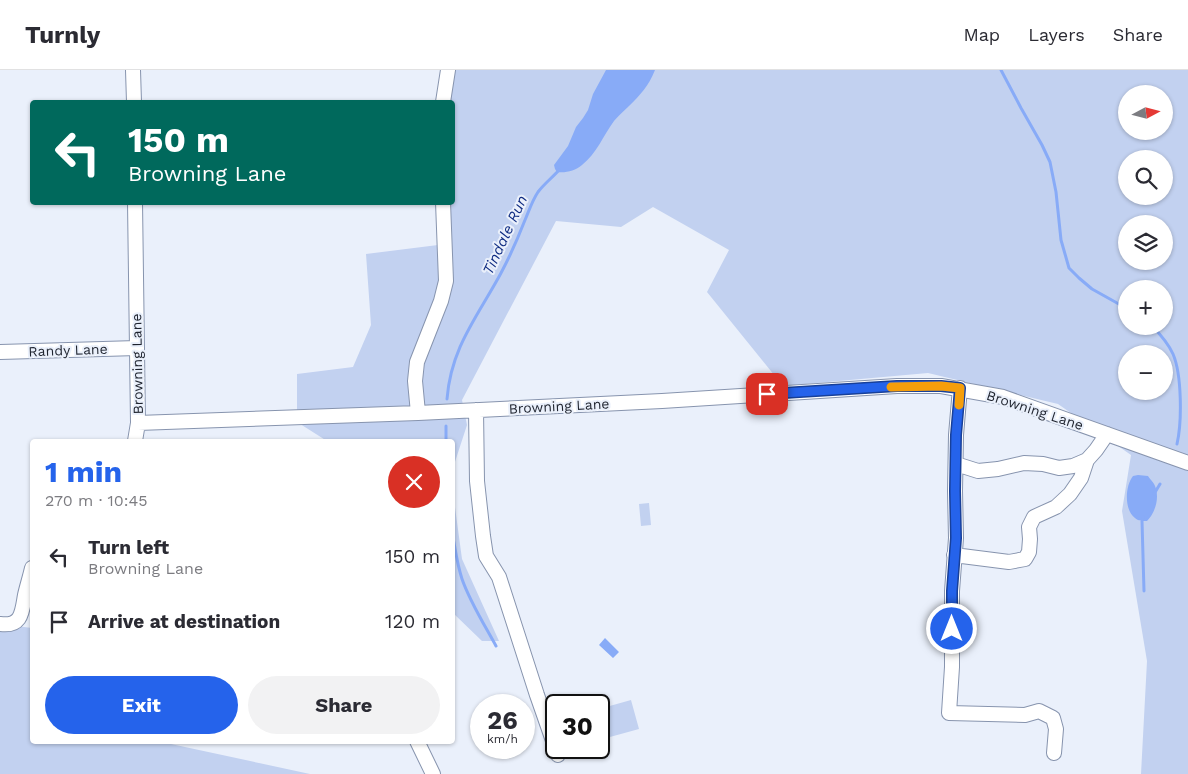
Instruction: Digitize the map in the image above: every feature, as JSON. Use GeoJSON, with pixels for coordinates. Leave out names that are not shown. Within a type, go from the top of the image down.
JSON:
{"type":"FeatureCollection","features":[{"type":"Feature","properties":{"kind":"street"},"geometry":{"type":"LineString","coordinates":[[133,70],[134,100]]}},
{"type":"Feature","properties":{"kind":"street"},"geometry":{"type":"LineString","coordinates":[[444,100],[448,70]]}},
{"type":"Feature","properties":{"kind":"street","name":"Browning Lane"},"geometry":{"type":"LineString","coordinates":[[135,205],[138,423],[418,413],[897,386],[941,386],[1003,397],[1188,462]]}},
{"type":"Feature","properties":{"kind":"street"},"geometry":{"type":"LineString","coordinates":[[418,413],[415,381],[417,362],[441,300],[446,280],[444,205]]}},
{"type":"Feature","properties":{"kind":"street","name":"Randy Lane"},"geometry":{"type":"LineString","coordinates":[[0,352],[136,348]]}},
{"type":"Feature","properties":{"kind":"street"},"geometry":{"type":"LineString","coordinates":[[960,388],[956,435],[956,538],[952,591],[952,667],[949,713],[1025,715],[1039,711],[1054,718],[1056,729],[1054,753]]}},
{"type":"Feature","properties":{"kind":"street"},"geometry":{"type":"LineString","coordinates":[[476,410],[476,481],[486,556],[499,577],[545,718]]}},
{"type":"Feature","properties":{"kind":"street"},"geometry":{"type":"LineString","coordinates":[[135,439],[138,423]]}},
{"type":"Feature","properties":{"kind":"street"},"geometry":{"type":"LineString","coordinates":[[954,555],[1009,562],[1025,559],[1029,552],[1029,527],[1034,517],[1056,507],[1070,494],[1081,478],[1087,460],[1107,434]]}},
{"type":"Feature","properties":{"kind":"street"},"geometry":{"type":"LineString","coordinates":[[956,464],[978,471],[1024,463],[1043,464],[1059,468],[1073,466],[1087,460]]}},
{"type":"Feature","properties":{"kind":"street"},"geometry":{"type":"LineString","coordinates":[[3,624],[15,622],[21,616],[30,574]]}},
{"type":"Feature","properties":{"kind":"street"},"geometry":{"type":"LineString","coordinates":[[418,744],[433,774]]}},
{"type":"Feature","properties":{"kind":"shaded area"},"geometry":{"type":"Polygon","coordinates":[[[448,70],[1188,70],[1188,774],[1141,774],[1147,661],[1122,511],[1131,455],[1058,404],[928,373],[783,386],[707,292],[729,250],[653,207],[621,227],[556,221],[462,400],[467,425],[455,462],[455,439],[324,439],[297,422],[297,374],[353,367],[371,325],[366,254],[446,244],[447,205],[455,205],[455,100],[448,100],[448,70]]]}},
{"type":"Feature","properties":{"kind":"shaded area"},"geometry":{"type":"Polygon","coordinates":[[[649,503],[651,525],[641,526],[639,504],[649,503]]]}},
{"type":"Feature","properties":{"kind":"shaded area"},"geometry":{"type":"Polygon","coordinates":[[[455,507],[462,559],[499,641],[482,641],[455,615],[455,507]]]}},
{"type":"Feature","properties":{"kind":"shaded area"},"geometry":{"type":"Polygon","coordinates":[[[0,624],[30,628],[30,744],[171,744],[310,774],[0,774],[0,624]]]}},
{"type":"Feature","properties":{"kind":"shaded area"},"geometry":{"type":"Polygon","coordinates":[[[631,700],[639,729],[610,737],[610,706],[631,700]]]}},
{"type":"Feature","properties":{"kind":"water"},"geometry":{"type":"Polygon","coordinates":[[[606,70],[655,70],[644,90],[614,121],[596,150],[587,160],[573,170],[557,172],[554,165],[568,146],[576,127],[588,110],[593,94],[606,70]]]}},
{"type":"Feature","properties":{"kind":"water"},"geometry":{"type":"Polygon","coordinates":[[[1133,476],[1148,476],[1154,485],[1157,495],[1156,505],[1147,521],[1135,518],[1127,504],[1130,480],[1133,476]]]}},
{"type":"Feature","properties":{"kind":"water"},"geometry":{"type":"Polygon","coordinates":[[[605,638],[619,652],[613,658],[599,645],[605,638]]]}},
{"type":"Feature","properties":{"kind":"waterway"},"geometry":{"type":"LineString","coordinates":[[1001,70],[1050,162],[1056,192],[1061,240],[1069,268],[1092,289],[1118,304]]}},
{"type":"Feature","properties":{"kind":"waterway","name":"Tindale Run"},"geometry":{"type":"LineString","coordinates":[[447,399],[454,363],[467,333],[504,267],[536,195],[559,170]]}},
{"type":"Feature","properties":{"kind":"waterway"},"geometry":{"type":"LineString","coordinates":[[1160,335],[1173,354],[1180,386],[1180,424],[1177,444]]}},
{"type":"Feature","properties":{"kind":"waterway","name":"Tindale Run"},"geometry":{"type":"LineString","coordinates":[[446,426],[446,439]]}},
{"type":"Feature","properties":{"kind":"waterway"},"geometry":{"type":"LineString","coordinates":[[1154,494],[1160,484]]}},
{"type":"Feature","properties":{"kind":"waterway"},"geometry":{"type":"LineString","coordinates":[[1143,517],[1144,591]]}},
{"type":"Feature","properties":{"kind":"waterway","name":"Tindale Run"},"geometry":{"type":"LineString","coordinates":[[455,547],[465,588],[496,646]]}},
{"type":"Feature","properties":{"kind":"slow traffic"},"geometry":{"type":"LineString","coordinates":[[891,387],[941,386],[960,388],[959,405]]}},
{"type":"Feature","properties":{"kind":"route"},"geometry":{"type":"LineString","coordinates":[[767,394],[897,386],[960,388],[956,435],[956,538],[952,591],[952,629]]}}]}
